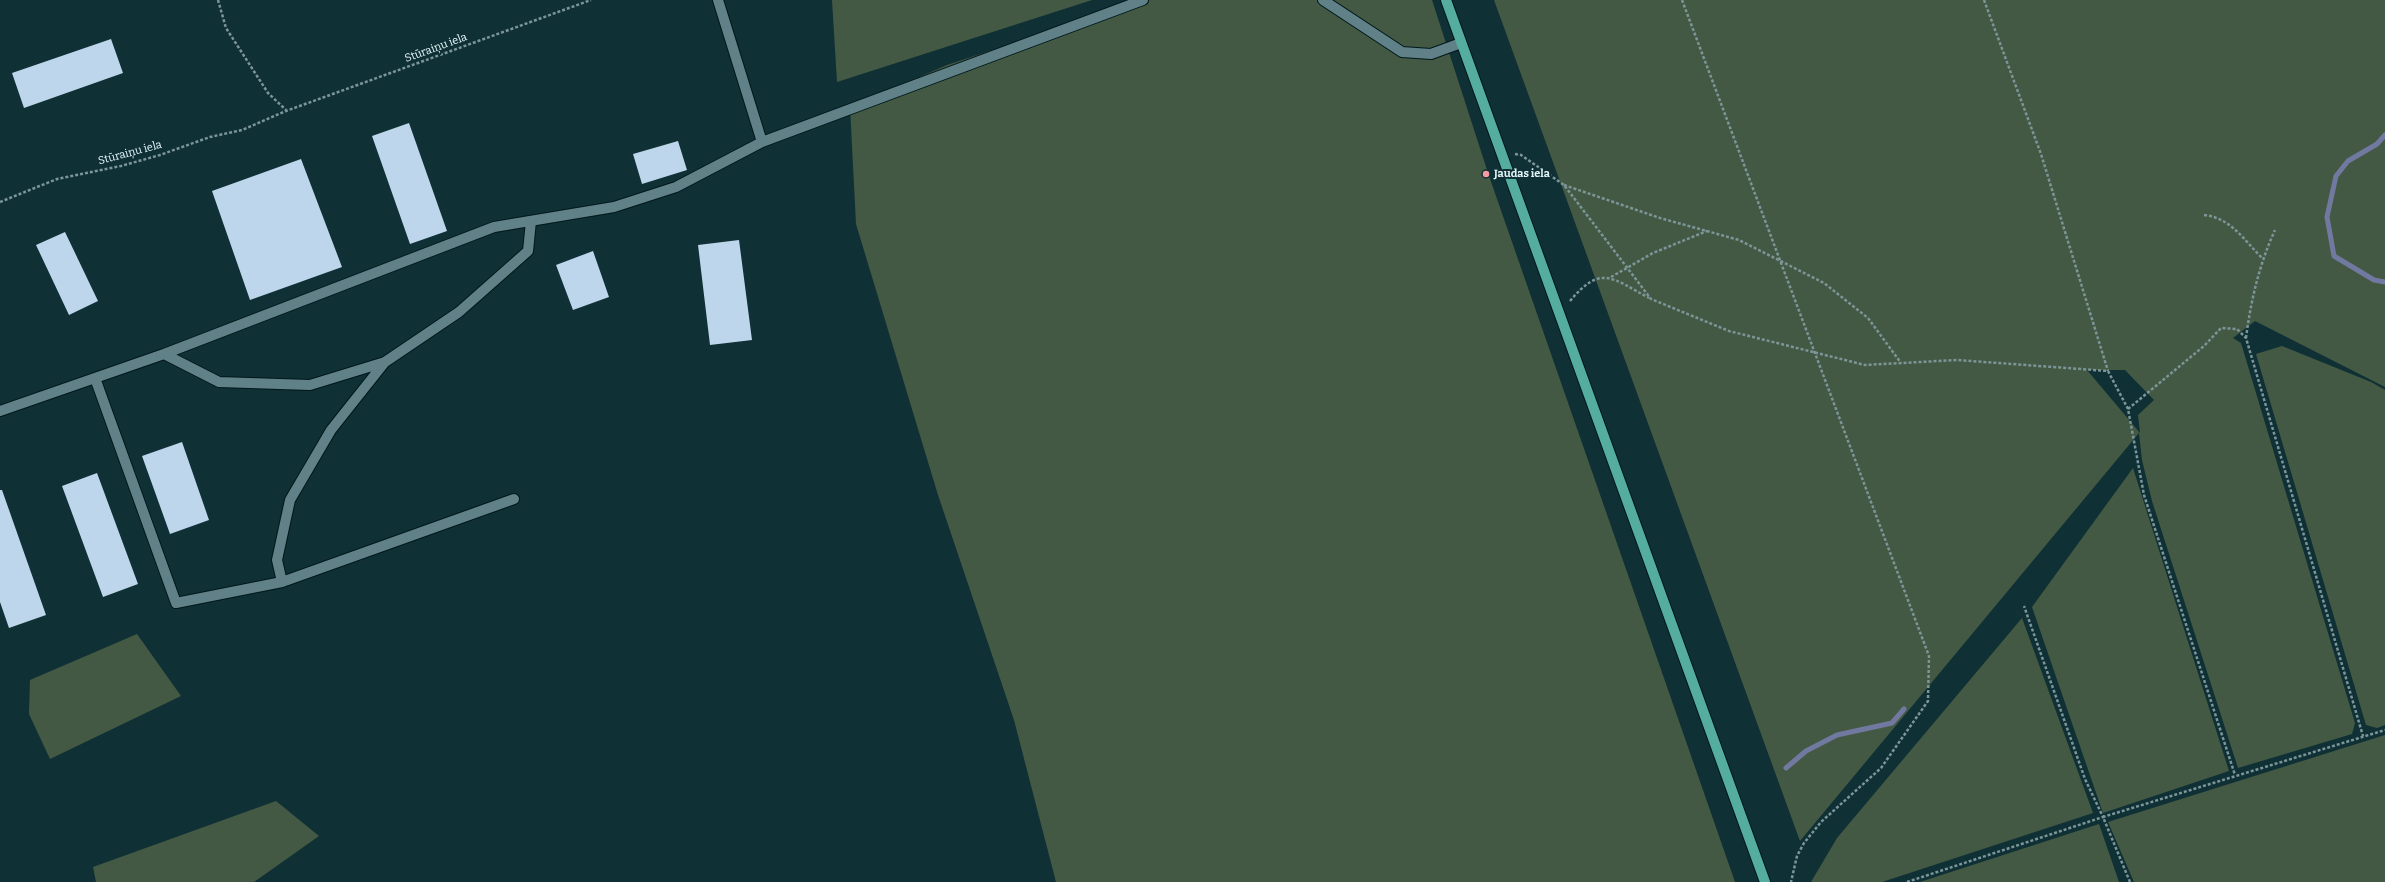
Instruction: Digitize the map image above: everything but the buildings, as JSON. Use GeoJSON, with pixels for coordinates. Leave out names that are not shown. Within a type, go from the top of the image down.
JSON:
{"type":"FeatureCollection","features":[{"type":"Feature","properties":{"kind":"main road"},"geometry":{"type":"LineString","coordinates":[[1446,0],[1765,882]]}},
{"type":"Feature","properties":{"kind":"street"},"geometry":{"type":"LineString","coordinates":[[718,0],[762,142]]}},
{"type":"Feature","properties":{"kind":"street"},"geometry":{"type":"LineString","coordinates":[[0,411],[164,354],[494,227],[614,207],[676,187],[762,142],[1143,0]]}},
{"type":"Feature","properties":{"kind":"street"},"geometry":{"type":"LineString","coordinates":[[1323,0],[1402,52],[1431,54],[1461,43]]}},
{"type":"Feature","properties":{"kind":"street"},"geometry":{"type":"LineString","coordinates":[[164,354],[219,382],[310,385],[385,362],[459,312],[528,251],[531,221]]}},
{"type":"Feature","properties":{"kind":"street"},"geometry":{"type":"LineString","coordinates":[[282,582],[277,560],[290,500],[331,430],[385,362]]}},
{"type":"Feature","properties":{"kind":"street"},"geometry":{"type":"LineString","coordinates":[[95,378],[176,603],[282,582],[514,499]]}},
{"type":"Feature","properties":{"kind":"path"},"geometry":{"type":"LineString","coordinates":[[218,0],[226,28],[268,93],[286,111]]}},
{"type":"Feature","properties":{"kind":"path","name":"Stūraiņu iela"},"geometry":{"type":"LineString","coordinates":[[0,202],[57,179],[122,166],[210,137],[242,130],[286,111],[591,0]]}},
{"type":"Feature","properties":{"kind":"path"},"geometry":{"type":"LineString","coordinates":[[1682,0],[1929,656],[1928,701],[1882,768],[1821,822],[1804,843],[1798,856],[1791,882]]}},
{"type":"Feature","properties":{"kind":"path"},"geometry":{"type":"LineString","coordinates":[[1984,0],[2041,154],[2108,371],[2128,409],[2144,495],[2235,775]]}},
{"type":"Feature","properties":{"kind":"path"},"geometry":{"type":"LineString","coordinates":[[1501,152],[1521,155],[1564,185],[1739,240],[1824,283],[1868,318],[1901,363]]}},
{"type":"Feature","properties":{"kind":"path"},"geometry":{"type":"LineString","coordinates":[[1564,185],[1651,299]]}},
{"type":"Feature","properties":{"kind":"path"},"geometry":{"type":"LineString","coordinates":[[2204,216],[2217,216],[2232,224],[2262,258]]}},
{"type":"Feature","properties":{"kind":"path"},"geometry":{"type":"LineString","coordinates":[[2275,230],[2262,258],[2251,302],[2246,338],[2363,736]]}},
{"type":"Feature","properties":{"kind":"path"},"geometry":{"type":"LineString","coordinates":[[1611,278],[1653,253],[1708,231]]}},
{"type":"Feature","properties":{"kind":"path"},"geometry":{"type":"LineString","coordinates":[[1560,313],[1582,286],[1597,278],[1611,278],[1651,299],[1729,331],[1865,365],[1957,360],[2108,371]]}},
{"type":"Feature","properties":{"kind":"path"},"geometry":{"type":"LineString","coordinates":[[2128,409],[2204,346],[2221,328],[2237,329],[2246,338]]}},
{"type":"Feature","properties":{"kind":"path"},"geometry":{"type":"LineString","coordinates":[[2024,606],[2085,779],[2103,817],[2130,882]]}},
{"type":"Feature","properties":{"kind":"path"},"geometry":{"type":"LineString","coordinates":[[1907,882],[2235,775],[2385,730]]}},
{"type":"Feature","properties":{"kind":"green space"},"geometry":{"type":"Polygon","coordinates":[[[832,0],[1092,0],[837,82],[832,0]]]}},
{"type":"Feature","properties":{"kind":"green space"},"geometry":{"type":"Polygon","coordinates":[[[1143,0],[1432,0],[1489,176],[1735,882],[1056,882],[1014,720],[938,495],[856,224],[850,107],[947,65],[1143,0]]]}},
{"type":"Feature","properties":{"kind":"green space"},"geometry":{"type":"Polygon","coordinates":[[[1494,0],[2385,0],[2385,387],[2255,321],[2233,338],[2241,343],[2355,723],[2352,734],[2238,768],[2152,501],[2142,460],[2139,433],[1800,841],[1494,0]],[[2087,370],[2140,433],[2138,415],[2154,400],[2125,370],[2087,370]]]}},
{"type":"Feature","properties":{"kind":"green space"},"geometry":{"type":"Polygon","coordinates":[[[2282,346],[2371,382],[2385,390],[2385,725],[2377,728],[2366,725],[2256,354],[2282,346]]]}},
{"type":"Feature","properties":{"kind":"green space"},"geometry":{"type":"Polygon","coordinates":[[[2133,468],[2229,771],[2103,813],[2032,607],[2133,468]]]}},
{"type":"Feature","properties":{"kind":"green space"},"geometry":{"type":"Polygon","coordinates":[[[2022,618],[2093,813],[1882,882],[1811,882],[1837,838],[2022,618]]]}},
{"type":"Feature","properties":{"kind":"green space"},"geometry":{"type":"Polygon","coordinates":[[[137,634],[181,696],[50,759],[29,714],[30,680],[137,634]]]}},
{"type":"Feature","properties":{"kind":"green space"},"geometry":{"type":"Polygon","coordinates":[[[2385,735],[2385,882],[2134,882],[2108,822],[2385,735]]]}},
{"type":"Feature","properties":{"kind":"green space"},"geometry":{"type":"Polygon","coordinates":[[[276,801],[319,836],[254,882],[96,882],[93,867],[276,801]]]}},
{"type":"Feature","properties":{"kind":"green space"},"geometry":{"type":"Polygon","coordinates":[[[2099,824],[2119,882],[1920,882],[2099,824]]]}},
{"type":"Feature","properties":{"kind":"waterway"},"geometry":{"type":"LineString","coordinates":[[2385,135],[2377,144],[2348,161],[2336,176],[2327,217],[2334,256],[2374,280],[2385,282]]}},
{"type":"Feature","properties":{"kind":"waterway"},"geometry":{"type":"LineString","coordinates":[[1786,768],[1806,751],[1837,735],[1892,723],[1904,709]]}},
{"type":"Feature","properties":{"kind":"place","name":"Jaudas iela"},"geometry":{"type":"Point","coordinates":[1486,174]}}]}
